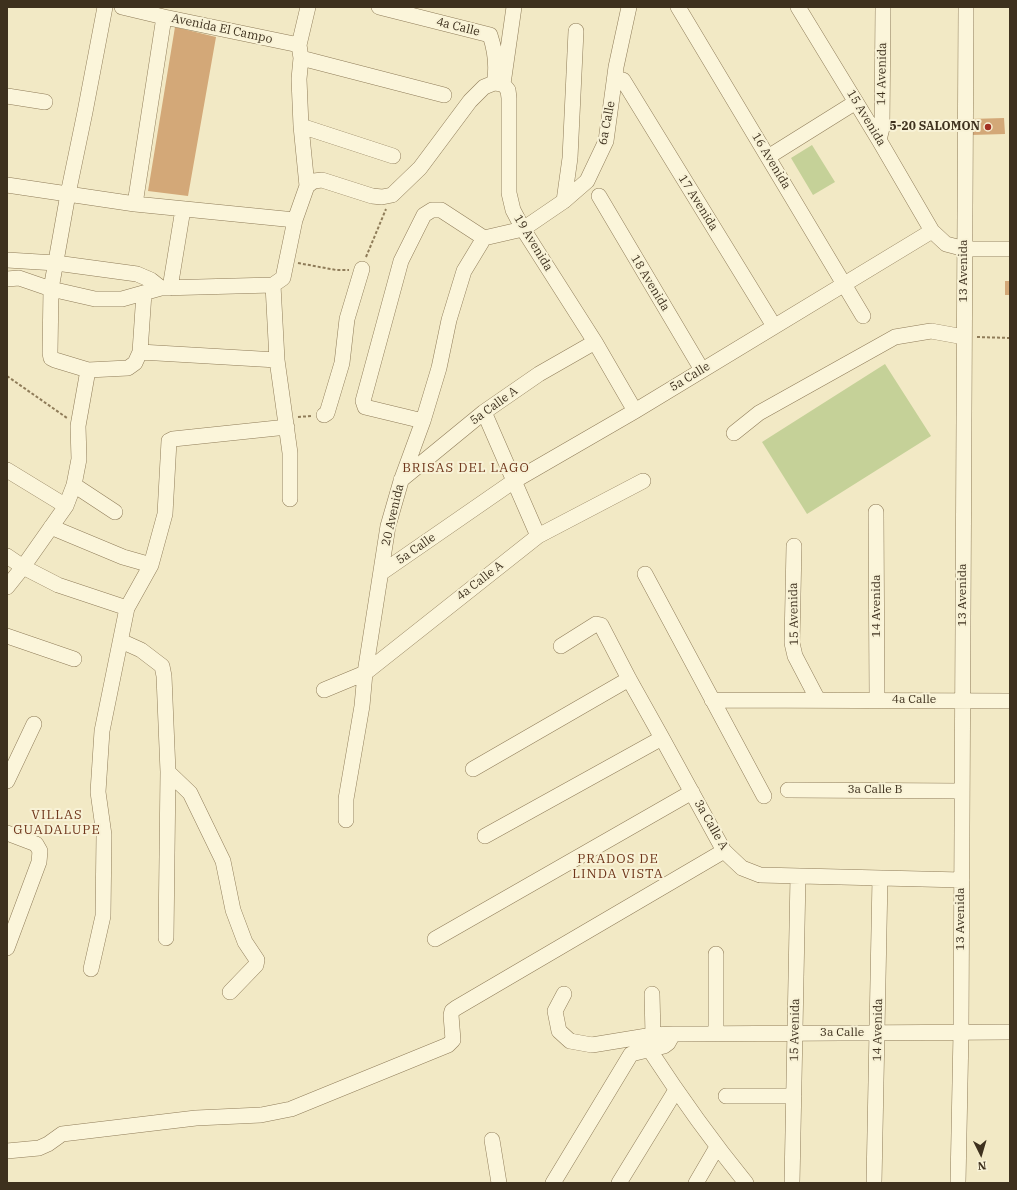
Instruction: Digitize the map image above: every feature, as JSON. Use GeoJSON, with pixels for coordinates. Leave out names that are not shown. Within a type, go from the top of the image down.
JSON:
{"type":"FeatureCollection","features":[{"type":"Feature","properties":{"kind":"street"},"geometry":{"type":"LineString","coordinates":[[105,7],[56,263],[52,289],[51,358],[88,370],[128,368],[135,363],[140,352],[144,293]]}},
{"type":"Feature","properties":{"kind":"street","name":"Avenida El Campo"},"geometry":{"type":"LineString","coordinates":[[122,7],[300,52],[444,95]]}},
{"type":"Feature","properties":{"kind":"street"},"geometry":{"type":"LineString","coordinates":[[7,279],[19,278],[52,289],[95,299],[122,299],[165,288],[273,285],[283,278],[296,220],[307,186],[301,126],[299,78],[300,52],[308,7]]}},
{"type":"Feature","properties":{"kind":"street","name":"4a Calle"},"geometry":{"type":"LineString","coordinates":[[379,7],[490,35],[495,48],[499,83]]}},
{"type":"Feature","properties":{"kind":"street","name":"19 Avenida"},"geometry":{"type":"LineString","coordinates":[[514,7],[499,83],[508,90],[509,98],[509,193],[513,210],[523,230],[595,342],[634,410]]}},
{"type":"Feature","properties":{"kind":"street","name":"6a Calle"},"geometry":{"type":"LineString","coordinates":[[523,230],[564,201],[587,180],[606,142],[616,67],[629,7]]}},
{"type":"Feature","properties":{"kind":"street","name":"16 Avenida"},"geometry":{"type":"LineString","coordinates":[[678,7],[863,316]]}},
{"type":"Feature","properties":{"kind":"street","name":"15 Avenida"},"geometry":{"type":"LineString","coordinates":[[798,7],[880,140],[932,231]]}},
{"type":"Feature","properties":{"kind":"street","name":"14 Avenida"},"geometry":{"type":"LineString","coordinates":[[880,140],[882,128],[883,7]]}},
{"type":"Feature","properties":{"kind":"street","name":"13 Avenida"},"geometry":{"type":"LineString","coordinates":[[958,1183],[961,1032],[966,7]]}},
{"type":"Feature","properties":{"kind":"street"},"geometry":{"type":"LineString","coordinates":[[135,204],[164,17]]}},
{"type":"Feature","properties":{"kind":"street"},"geometry":{"type":"LineString","coordinates":[[564,201],[570,158],[576,31]]}},
{"type":"Feature","properties":{"kind":"street","name":"17 Avenida"},"geometry":{"type":"LineString","coordinates":[[622,80],[774,326]]}},
{"type":"Feature","properties":{"kind":"street"},"geometry":{"type":"LineString","coordinates":[[307,186],[314,181],[322,180],[372,196],[382,197],[392,195],[420,168],[470,101],[484,86],[499,83]]}},
{"type":"Feature","properties":{"kind":"street"},"geometry":{"type":"LineString","coordinates":[[7,96],[45,102]]}},
{"type":"Feature","properties":{"kind":"street"},"geometry":{"type":"LineString","coordinates":[[768,157],[856,102]]}},
{"type":"Feature","properties":{"kind":"street"},"geometry":{"type":"LineString","coordinates":[[301,126],[393,156]]}},
{"type":"Feature","properties":{"kind":"street"},"geometry":{"type":"LineString","coordinates":[[7,185],[135,204],[296,220]]}},
{"type":"Feature","properties":{"kind":"street","name":"18 Avenida"},"geometry":{"type":"LineString","coordinates":[[599,196],[702,370]]}},
{"type":"Feature","properties":{"kind":"street"},"geometry":{"type":"LineString","coordinates":[[165,288],[183,209]]}},
{"type":"Feature","properties":{"kind":"street"},"geometry":{"type":"LineString","coordinates":[[423,421],[365,407],[363,402],[401,261],[424,215],[432,210],[441,210],[484,238],[523,230]]}},
{"type":"Feature","properties":{"kind":"street"},"geometry":{"type":"LineString","coordinates":[[932,231],[946,244],[965,249],[1010,249]]}},
{"type":"Feature","properties":{"kind":"street","name":"5a Calle"},"geometry":{"type":"LineString","coordinates":[[381,573],[514,481],[702,370],[932,231]]}},
{"type":"Feature","properties":{"kind":"street","name":"20 Avenida"},"geometry":{"type":"LineString","coordinates":[[346,820],[346,799],[362,706],[364,673],[388,526],[401,481],[423,421],[439,368],[449,320],[464,271],[484,238]]}},
{"type":"Feature","properties":{"kind":"street"},"geometry":{"type":"LineString","coordinates":[[7,260],[56,263],[137,274],[165,288]]}},
{"type":"Feature","properties":{"kind":"street"},"geometry":{"type":"LineString","coordinates":[[324,415],[327,413],[342,363],[346,319],[362,269]]}},
{"type":"Feature","properties":{"kind":"street"},"geometry":{"type":"LineString","coordinates":[[273,285],[277,360],[290,453],[290,499]]}},
{"type":"Feature","properties":{"kind":"street"},"geometry":{"type":"LineString","coordinates":[[734,433],[759,413],[895,337],[931,331],[964,337]]}},
{"type":"Feature","properties":{"kind":"street","name":"5a Calle A"},"geometry":{"type":"LineString","coordinates":[[401,481],[484,412],[538,374],[595,342]]}},
{"type":"Feature","properties":{"kind":"street"},"geometry":{"type":"LineString","coordinates":[[140,352],[277,360]]}},
{"type":"Feature","properties":{"kind":"street"},"geometry":{"type":"LineString","coordinates":[[7,587],[66,506],[74,485],[79,460],[78,426],[88,370]]}},
{"type":"Feature","properties":{"kind":"street"},"geometry":{"type":"LineString","coordinates":[[484,412],[538,536]]}},
{"type":"Feature","properties":{"kind":"street"},"geometry":{"type":"LineString","coordinates":[[90,969],[103,916],[104,835],[98,792],[102,731],[127,608],[152,565],[165,514],[169,441],[173,439],[286,422]]}},
{"type":"Feature","properties":{"kind":"street"},"geometry":{"type":"LineString","coordinates":[[7,470],[66,506]]}},
{"type":"Feature","properties":{"kind":"street","name":"4a Calle A"},"geometry":{"type":"LineString","coordinates":[[324,690],[364,673],[538,536],[643,481]]}},
{"type":"Feature","properties":{"kind":"street"},"geometry":{"type":"LineString","coordinates":[[74,485],[115,512]]}},
{"type":"Feature","properties":{"kind":"street","name":"14 Avenida"},"geometry":{"type":"LineString","coordinates":[[876,512],[877,700]]}},
{"type":"Feature","properties":{"kind":"street"},"geometry":{"type":"LineString","coordinates":[[51,527],[123,557],[152,565]]}},
{"type":"Feature","properties":{"kind":"street","name":"15 Avenida"},"geometry":{"type":"LineString","coordinates":[[794,546],[792,643],[795,656],[818,700]]}},
{"type":"Feature","properties":{"kind":"street"},"geometry":{"type":"LineString","coordinates":[[7,556],[23,567],[58,585],[127,608]]}},
{"type":"Feature","properties":{"kind":"street"},"geometry":{"type":"LineString","coordinates":[[645,574],[764,796]]}},
{"type":"Feature","properties":{"kind":"street","name":"3a Calle A"},"geometry":{"type":"LineString","coordinates":[[561,646],[596,624],[601,626],[724,851],[742,868],[760,875],[962,880]]}},
{"type":"Feature","properties":{"kind":"street"},"geometry":{"type":"LineString","coordinates":[[7,636],[74,659]]}},
{"type":"Feature","properties":{"kind":"street"},"geometry":{"type":"LineString","coordinates":[[121,642],[141,650],[162,666],[164,676],[168,772],[166,938]]}},
{"type":"Feature","properties":{"kind":"street"},"geometry":{"type":"LineString","coordinates":[[473,769],[629,679]]}},
{"type":"Feature","properties":{"kind":"street","name":"4a Calle"},"geometry":{"type":"LineString","coordinates":[[712,700],[1010,701]]}},
{"type":"Feature","properties":{"kind":"street"},"geometry":{"type":"LineString","coordinates":[[7,781],[34,724]]}},
{"type":"Feature","properties":{"kind":"street"},"geometry":{"type":"LineString","coordinates":[[486,836],[662,738]]}},
{"type":"Feature","properties":{"kind":"street"},"geometry":{"type":"LineString","coordinates":[[168,772],[190,793],[223,861],[233,910],[244,942],[257,960],[256,964],[230,992]]}},
{"type":"Feature","properties":{"kind":"street","name":"3a Calle B"},"geometry":{"type":"LineString","coordinates":[[788,790],[962,791]]}},
{"type":"Feature","properties":{"kind":"street"},"geometry":{"type":"LineString","coordinates":[[435,939],[692,792]]}},
{"type":"Feature","properties":{"kind":"street"},"geometry":{"type":"LineString","coordinates":[[7,833],[36,844],[40,851],[39,862],[7,948]]}},
{"type":"Feature","properties":{"kind":"street"},"geometry":{"type":"LineString","coordinates":[[7,1151],[39,1148],[48,1144],[62,1134],[196,1118],[261,1115],[291,1109],[448,1045],[453,1040],[451,1015],[452,1011],[456,1008],[724,851]]}},
{"type":"Feature","properties":{"kind":"street","name":"15 Avenida"},"geometry":{"type":"LineString","coordinates":[[792,1183],[798,876]]}},
{"type":"Feature","properties":{"kind":"street","name":"14 Avenida"},"geometry":{"type":"LineString","coordinates":[[874,1183],[880,878]]}},
{"type":"Feature","properties":{"kind":"street"},"geometry":{"type":"LineString","coordinates":[[716,954],[716,1033]]}},
{"type":"Feature","properties":{"kind":"street","name":"3a Calle"},"geometry":{"type":"LineString","coordinates":[[564,994],[555,1011],[559,1031],[570,1041],[592,1045],[653,1035],[673,1034],[1010,1032]]}},
{"type":"Feature","properties":{"kind":"street"},"geometry":{"type":"LineString","coordinates":[[652,994],[653,1035]]}},
{"type":"Feature","properties":{"kind":"street"},"geometry":{"type":"LineString","coordinates":[[553,1183],[631,1054],[664,1046],[668,1043],[673,1034]]}},
{"type":"Feature","properties":{"kind":"street"},"geometry":{"type":"LineString","coordinates":[[648,1049],[717,1147],[746,1183]]}},
{"type":"Feature","properties":{"kind":"street"},"geometry":{"type":"LineString","coordinates":[[619,1183],[676,1090]]}},
{"type":"Feature","properties":{"kind":"street"},"geometry":{"type":"LineString","coordinates":[[726,1096],[794,1096]]}},
{"type":"Feature","properties":{"kind":"street"},"geometry":{"type":"LineString","coordinates":[[492,1140],[499,1183]]}},
{"type":"Feature","properties":{"kind":"street"},"geometry":{"type":"LineString","coordinates":[[696,1183],[717,1147]]}},
{"type":"Feature","properties":{"kind":"path"},"geometry":{"type":"LineString","coordinates":[[287,262],[336,270],[362,269],[368,250],[392,195]]}},
{"type":"Feature","properties":{"kind":"path"},"geometry":{"type":"LineString","coordinates":[[964,337],[1010,338]]}},
{"type":"Feature","properties":{"kind":"path"},"geometry":{"type":"LineString","coordinates":[[7,376],[78,426]]}},
{"type":"Feature","properties":{"kind":"path"},"geometry":{"type":"LineString","coordinates":[[286,422],[324,415]]}},
{"type":"Feature","properties":{"kind":"green space"},"geometry":{"type":"Polygon","coordinates":[[[812,145],[835,182],[813,195],[791,158],[812,145]]]}},
{"type":"Feature","properties":{"kind":"green space"},"geometry":{"type":"Polygon","coordinates":[[[885,364],[931,436],[807,514],[762,442],[885,364]]]}},
{"type":"Feature","properties":{"kind":"building"},"geometry":{"type":"Polygon","coordinates":[[[175,27],[216,37],[188,196],[148,191],[175,27]]]}},
{"type":"Feature","properties":{"kind":"building","name":"5-20 SALOMON"},"geometry":{"type":"Polygon","coordinates":[[[1004,118],[1005,134],[971,135],[970,119],[1004,118]]]}},
{"type":"Feature","properties":{"kind":"building"},"geometry":{"type":"Polygon","coordinates":[[[1005,281],[1010,281],[1010,295],[1005,295],[1005,281]]]}},
{"type":"Feature","properties":{"kind":"place","name":"5-20 SALOMON"},"geometry":{"type":"Point","coordinates":[988,127]}},
{"type":"Feature","properties":{"kind":"district","name":"BRISAS DEL LAGO"},"geometry":{"type":"Point","coordinates":[466,468]}},
{"type":"Feature","properties":{"kind":"district","name":"VILLAS GUADALUPE"},"geometry":{"type":"Point","coordinates":[57,822]}},
{"type":"Feature","properties":{"kind":"district","name":"PRADOS DE LINDA VISTA"},"geometry":{"type":"Point","coordinates":[618,866]}}]}
